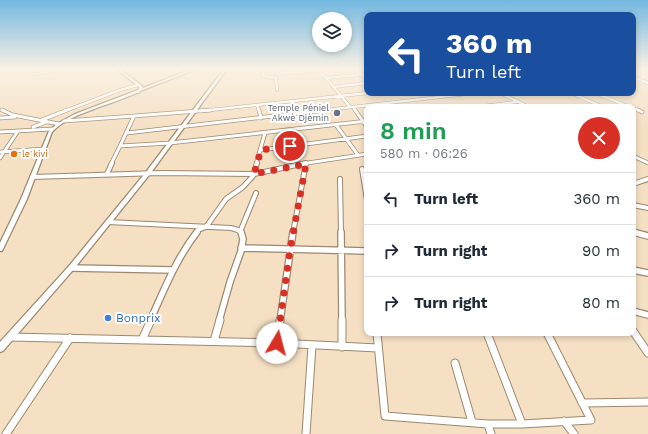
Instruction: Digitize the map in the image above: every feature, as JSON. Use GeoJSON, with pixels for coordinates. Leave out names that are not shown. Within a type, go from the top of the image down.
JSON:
{"type":"FeatureCollection","features":[{"type":"Feature","properties":{"kind":"street"},"geometry":{"type":"LineString","coordinates":[[1,247],[24,199],[52,129],[64,121],[145,89]]}},
{"type":"Feature","properties":{"kind":"street"},"geometry":{"type":"LineString","coordinates":[[0,348],[71,268],[148,173],[211,89]]}},
{"type":"Feature","properties":{"kind":"street"},"geometry":{"type":"LineString","coordinates":[[335,89],[352,107],[364,123]]}},
{"type":"Feature","properties":{"kind":"street"},"geometry":{"type":"LineString","coordinates":[[42,120],[120,90],[130,95]]}},
{"type":"Feature","properties":{"kind":"street"},"geometry":{"type":"LineString","coordinates":[[64,121],[194,112],[364,93]]}},
{"type":"Feature","properties":{"kind":"street"},"geometry":{"type":"LineString","coordinates":[[378,104],[449,96]]}},
{"type":"Feature","properties":{"kind":"street"},"geometry":{"type":"LineString","coordinates":[[506,96],[522,104]]}},
{"type":"Feature","properties":{"kind":"street"},"geometry":{"type":"LineString","coordinates":[[578,96],[596,104]]}},
{"type":"Feature","properties":{"kind":"street"},"geometry":{"type":"LineString","coordinates":[[602,96],[621,104]]}},
{"type":"Feature","properties":{"kind":"street"},"geometry":{"type":"LineString","coordinates":[[91,102],[102,106]]}},
{"type":"Feature","properties":{"kind":"street"},"geometry":{"type":"LineString","coordinates":[[501,104],[517,102]]}},
{"type":"Feature","properties":{"kind":"street"},"geometry":{"type":"LineString","coordinates":[[257,105],[260,118]]}},
{"type":"Feature","properties":{"kind":"street"},"geometry":{"type":"LineString","coordinates":[[127,133],[364,106]]}},
{"type":"Feature","properties":{"kind":"street"},"geometry":{"type":"LineString","coordinates":[[636,109],[642,112]]}},
{"type":"Feature","properties":{"kind":"street"},"geometry":{"type":"LineString","coordinates":[[2,110],[21,116],[59,124]]}},
{"type":"Feature","properties":{"kind":"street"},"geometry":{"type":"LineString","coordinates":[[0,118],[21,116]]}},
{"type":"Feature","properties":{"kind":"street"},"geometry":{"type":"LineString","coordinates":[[107,174],[134,116]]}},
{"type":"Feature","properties":{"kind":"street"},"geometry":{"type":"LineString","coordinates":[[33,127],[47,121]]}},
{"type":"Feature","properties":{"kind":"street"},"geometry":{"type":"LineString","coordinates":[[120,146],[170,143],[362,121]]}},
{"type":"Feature","properties":{"kind":"street"},"geometry":{"type":"LineString","coordinates":[[336,125],[358,155]]}},
{"type":"Feature","properties":{"kind":"street"},"geometry":{"type":"LineString","coordinates":[[0,132],[52,129]]}},
{"type":"Feature","properties":{"kind":"street"},"geometry":{"type":"LineString","coordinates":[[0,158],[2,152],[8,148],[18,131]]}},
{"type":"Feature","properties":{"kind":"street"},"geometry":{"type":"LineString","coordinates":[[142,340],[173,270],[194,234],[198,230],[206,227],[226,199],[249,182],[254,174],[265,133]]}},
{"type":"Feature","properties":{"kind":"street"},"geometry":{"type":"LineString","coordinates":[[261,150],[364,136]]}},
{"type":"Feature","properties":{"kind":"street"},"geometry":{"type":"LineString","coordinates":[[2,152],[44,149]]}},
{"type":"Feature","properties":{"kind":"street"},"geometry":{"type":"LineString","coordinates":[[32,178],[148,173],[254,174],[364,154]]}},
{"type":"Feature","properties":{"kind":"street"},"geometry":{"type":"LineString","coordinates":[[636,157],[648,163]]}},
{"type":"Feature","properties":{"kind":"street"},"geometry":{"type":"LineString","coordinates":[[277,343],[290,250],[306,164]]}},
{"type":"Feature","properties":{"kind":"street"},"geometry":{"type":"LineString","coordinates":[[362,169],[364,178]]}},
{"type":"Feature","properties":{"kind":"street"},"geometry":{"type":"LineString","coordinates":[[340,179],[342,347]]}},
{"type":"Feature","properties":{"kind":"street"},"geometry":{"type":"LineString","coordinates":[[636,183],[648,179]]}},
{"type":"Feature","properties":{"kind":"street"},"geometry":{"type":"LineString","coordinates":[[640,181],[648,185]]}},
{"type":"Feature","properties":{"kind":"street"},"geometry":{"type":"LineString","coordinates":[[214,341],[230,280],[241,248],[242,236],[240,232],[256,193]]}},
{"type":"Feature","properties":{"kind":"street"},"geometry":{"type":"LineString","coordinates":[[636,206],[648,208]]}},
{"type":"Feature","properties":{"kind":"street"},"geometry":{"type":"LineString","coordinates":[[108,222],[229,228],[236,229],[240,232]]}},
{"type":"Feature","properties":{"kind":"street"},"geometry":{"type":"LineString","coordinates":[[636,233],[648,236]]}},
{"type":"Feature","properties":{"kind":"street"},"geometry":{"type":"LineString","coordinates":[[241,248],[342,251],[364,250]]}},
{"type":"Feature","properties":{"kind":"street"},"geometry":{"type":"LineString","coordinates":[[71,268],[173,270]]}},
{"type":"Feature","properties":{"kind":"street"},"geometry":{"type":"LineString","coordinates":[[636,271],[648,273]]}},
{"type":"Feature","properties":{"kind":"street"},"geometry":{"type":"LineString","coordinates":[[636,312],[648,315]]}},
{"type":"Feature","properties":{"kind":"street"},"geometry":{"type":"LineString","coordinates":[[636,335],[648,354]]}},
{"type":"Feature","properties":{"kind":"street"},"geometry":{"type":"LineString","coordinates":[[377,336],[385,416],[488,424],[522,424],[591,420],[549,336]]}},
{"type":"Feature","properties":{"kind":"street"},"geometry":{"type":"LineString","coordinates":[[488,336],[522,424]]}},
{"type":"Feature","properties":{"kind":"street"},"geometry":{"type":"LineString","coordinates":[[9,337],[214,341],[378,348]]}},
{"type":"Feature","properties":{"kind":"street"},"geometry":{"type":"LineString","coordinates":[[6,434],[70,338]]}},
{"type":"Feature","properties":{"kind":"street"},"geometry":{"type":"LineString","coordinates":[[306,434],[312,346]]}},
{"type":"Feature","properties":{"kind":"street"},"geometry":{"type":"LineString","coordinates":[[455,363],[472,422]]}},
{"type":"Feature","properties":{"kind":"street"},"geometry":{"type":"LineString","coordinates":[[582,402],[648,402]]}},
{"type":"Feature","properties":{"kind":"street"},"geometry":{"type":"LineString","coordinates":[[564,421],[574,434]]}},
{"type":"Feature","properties":{"kind":"street"},"geometry":{"type":"LineString","coordinates":[[488,424],[491,434]]}},
{"type":"Feature","properties":{"kind":"place","name":"Temple Péniel Akwè Djèmin"},"geometry":{"type":"Point","coordinates":[337,113]}},
{"type":"Feature","properties":{"kind":"place","name":"le kivi"},"geometry":{"type":"Point","coordinates":[14,154]}},
{"type":"Feature","properties":{"kind":"place","name":"Bonprix"},"geometry":{"type":"Point","coordinates":[108,318]}},
{"type":"Feature","properties":{"kind":"route"},"geometry":{"type":"LineString","coordinates":[[277,343],[290,250],[306,164],[254,174],[261,150],[290,146]]}}]}
